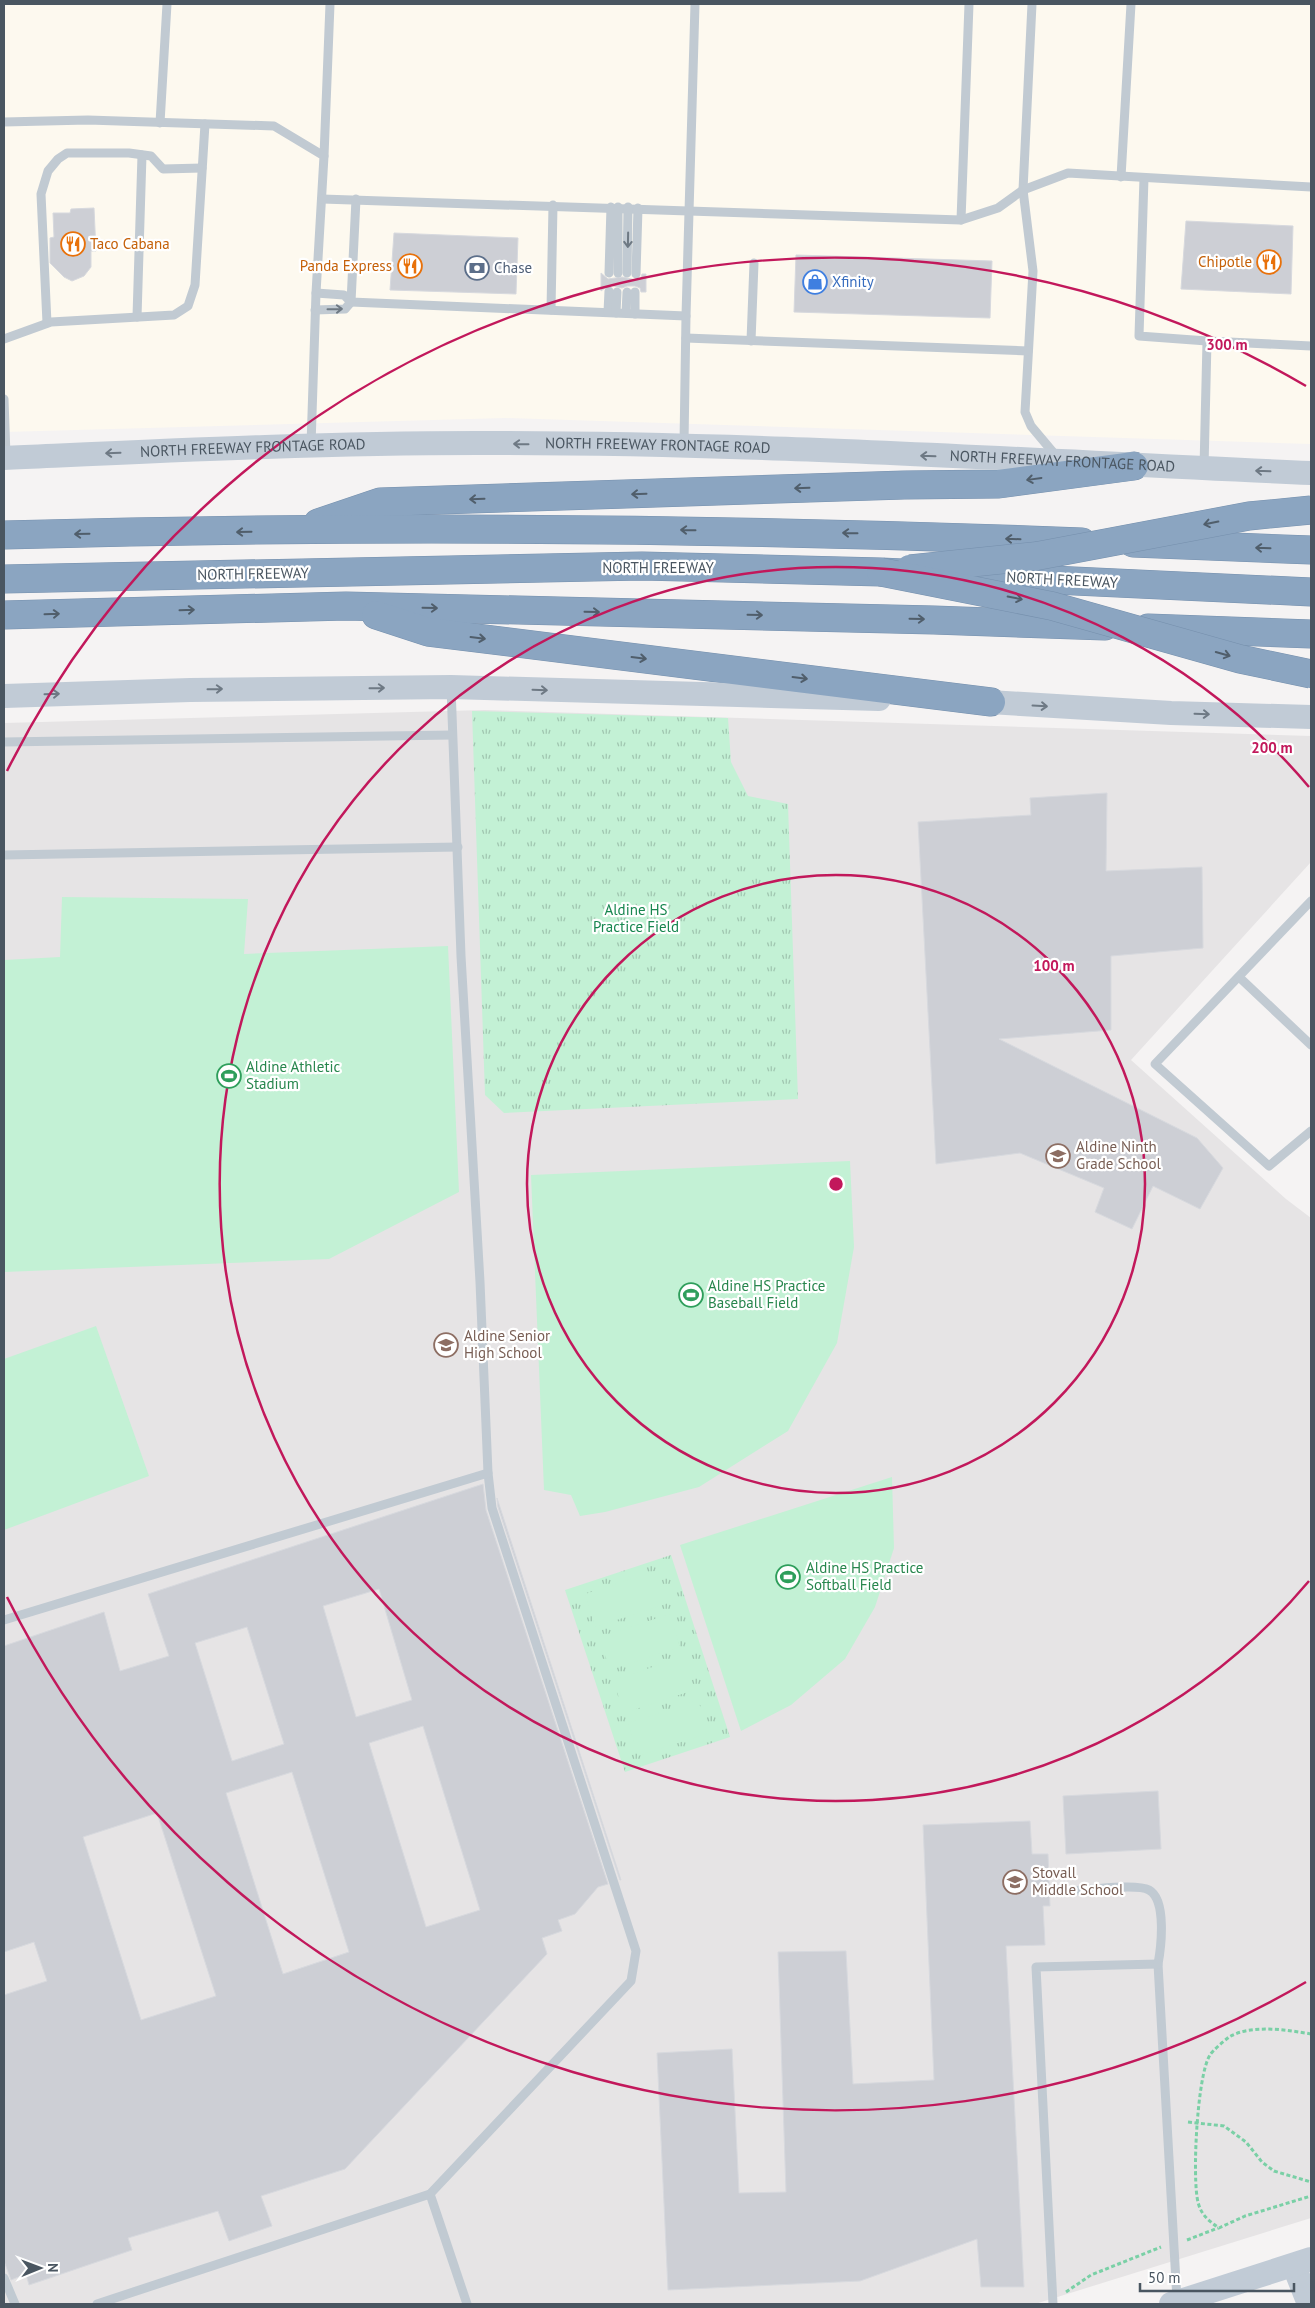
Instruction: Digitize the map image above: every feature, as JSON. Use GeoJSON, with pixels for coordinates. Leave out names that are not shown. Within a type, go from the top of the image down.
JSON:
{"type":"FeatureCollection","features":[{"type":"Feature","properties":{"kind":"highway"},"geometry":{"type":"LineString","coordinates":[[293,531],[380,502],[904,485],[999,484],[1134,466]]}},
{"type":"Feature","properties":{"kind":"highway"},"geometry":{"type":"LineString","coordinates":[[881,572],[1037,556],[1249,516],[1311,510]]}},
{"type":"Feature","properties":{"kind":"highway"},"geometry":{"type":"LineString","coordinates":[[4,535],[595,528],[880,534],[1311,550]]}},
{"type":"Feature","properties":{"kind":"highway","name":"NORTH FREEWAY"},"geometry":{"type":"LineString","coordinates":[[4,579],[642,566],[881,572],[1311,592]]}},
{"type":"Feature","properties":{"kind":"highway"},"geometry":{"type":"LineString","coordinates":[[881,572],[1052,606],[1240,658],[1311,674]]}},
{"type":"Feature","properties":{"kind":"highway"},"geometry":{"type":"LineString","coordinates":[[4,615],[346,606],[934,620],[1311,634]]}},
{"type":"Feature","properties":{"kind":"highway"},"geometry":{"type":"LineString","coordinates":[[346,606],[428,632],[991,702]]}},
{"type":"Feature","properties":{"kind":"main road","name":"NORTH FREEWAY FRONTAGE ROAD"},"geometry":{"type":"LineString","coordinates":[[5,458],[311,445],[479,443],[684,446],[1311,473]]}},
{"type":"Feature","properties":{"kind":"main road"},"geometry":{"type":"LineString","coordinates":[[4,696],[190,690],[451,687],[991,702],[1018,705],[1311,717]]}},
{"type":"Feature","properties":{"kind":"main road"},"geometry":{"type":"LineString","coordinates":[[1174,2303],[1303,2263],[1309,2304]]}},
{"type":"Feature","properties":{"kind":"lane"},"geometry":{"type":"LineString","coordinates":[[160,123],[167,4]]}},
{"type":"Feature","properties":{"kind":"lane"},"geometry":{"type":"LineString","coordinates":[[311,445],[316,293],[330,4]]}},
{"type":"Feature","properties":{"kind":"lane"},"geometry":{"type":"LineString","coordinates":[[684,446],[686,316],[696,4]]}},
{"type":"Feature","properties":{"kind":"lane"},"geometry":{"type":"LineString","coordinates":[[961,220],[969,4]]}},
{"type":"Feature","properties":{"kind":"lane"},"geometry":{"type":"LineString","coordinates":[[1032,4],[1023,190],[1033,271],[1025,412],[1026,419],[1061,461]]}},
{"type":"Feature","properties":{"kind":"lane"},"geometry":{"type":"LineString","coordinates":[[1121,176],[1131,4]]}},
{"type":"Feature","properties":{"kind":"lane"},"geometry":{"type":"LineString","coordinates":[[4,122],[88,120],[274,126],[324,156]]}},
{"type":"Feature","properties":{"kind":"lane"},"geometry":{"type":"LineString","coordinates":[[4,339],[47,324],[174,315],[188,306],[195,285],[205,124]]}},
{"type":"Feature","properties":{"kind":"lane"},"geometry":{"type":"LineString","coordinates":[[47,324],[41,194],[48,171],[58,159],[67,154],[129,153],[151,156],[164,169],[202,168]]}},
{"type":"Feature","properties":{"kind":"lane"},"geometry":{"type":"LineString","coordinates":[[137,317],[142,155]]}},
{"type":"Feature","properties":{"kind":"lane"},"geometry":{"type":"LineString","coordinates":[[322,198],[689,209],[961,220],[998,208],[1023,190],[1068,173],[1311,187]]}},
{"type":"Feature","properties":{"kind":"lane"},"geometry":{"type":"LineString","coordinates":[[1144,178],[1139,336],[1311,346]]}},
{"type":"Feature","properties":{"kind":"lane"},"geometry":{"type":"LineString","coordinates":[[316,310],[345,309],[351,302],[356,199]]}},
{"type":"Feature","properties":{"kind":"lane"},"geometry":{"type":"LineString","coordinates":[[551,310],[553,205]]}},
{"type":"Feature","properties":{"kind":"lane"},"geometry":{"type":"LineString","coordinates":[[615,207],[623,273]]}},
{"type":"Feature","properties":{"kind":"lane"},"geometry":{"type":"LineString","coordinates":[[623,273],[628,207]]}},
{"type":"Feature","properties":{"kind":"lane"},"geometry":{"type":"LineString","coordinates":[[623,273],[638,208]]}},
{"type":"Feature","properties":{"kind":"lane"},"geometry":{"type":"LineString","coordinates":[[751,341],[754,263]]}},
{"type":"Feature","properties":{"kind":"lane"},"geometry":{"type":"LineString","coordinates":[[621,313],[622,292],[621,313]]}},
{"type":"Feature","properties":{"kind":"lane"},"geometry":{"type":"LineString","coordinates":[[316,293],[344,295],[351,302],[686,316]]}},
{"type":"Feature","properties":{"kind":"lane"},"geometry":{"type":"LineString","coordinates":[[686,338],[1028,351]]}},
{"type":"Feature","properties":{"kind":"lane"},"geometry":{"type":"LineString","coordinates":[[1204,468],[1207,341]]}},
{"type":"Feature","properties":{"kind":"lane"},"geometry":{"type":"LineString","coordinates":[[4,399],[5,458]]}},
{"type":"Feature","properties":{"kind":"lane"},"geometry":{"type":"LineString","coordinates":[[97,2304],[430,2194],[631,1981],[636,1951],[492,1508],[488,1473],[480,1282],[461,956],[451,687]]}},
{"type":"Feature","properties":{"kind":"lane"},"geometry":{"type":"LineString","coordinates":[[4,742],[452,735]]}},
{"type":"Feature","properties":{"kind":"lane"},"geometry":{"type":"LineString","coordinates":[[4,855],[458,847]]}},
{"type":"Feature","properties":{"kind":"lane"},"geometry":{"type":"LineString","coordinates":[[1311,901],[1155,1064],[1269,1166],[1311,1131]]}},
{"type":"Feature","properties":{"kind":"lane"},"geometry":{"type":"LineString","coordinates":[[1239,977],[1311,1045]]}},
{"type":"Feature","properties":{"kind":"lane"},"geometry":{"type":"LineString","coordinates":[[4,1620],[488,1473]]}},
{"type":"Feature","properties":{"kind":"lane"},"geometry":{"type":"LineString","coordinates":[[1071,1891],[1137,1887],[1150,1890],[1158,1901],[1162,1940],[1158,1964],[1174,2244],[1174,2303]]}},
{"type":"Feature","properties":{"kind":"lane"},"geometry":{"type":"LineString","coordinates":[[1053,2301],[1036,1967],[1158,1964]]}},
{"type":"Feature","properties":{"kind":"lane"},"geometry":{"type":"LineString","coordinates":[[430,2194],[467,2304]]}},
{"type":"Feature","properties":{"kind":"lane"},"geometry":{"type":"LineString","coordinates":[[4,2278],[15,2304]]}},
{"type":"Feature","properties":{"kind":"path"},"geometry":{"type":"LineString","coordinates":[[1219,2228],[1206,2219],[1198,2203],[1200,2092],[1210,2055],[1230,2036],[1263,2028],[1311,2034]]}},
{"type":"Feature","properties":{"kind":"path"},"geometry":{"type":"LineString","coordinates":[[1188,2122],[1224,2126],[1246,2142],[1262,2162],[1274,2171],[1311,2182]]}},
{"type":"Feature","properties":{"kind":"path"},"geometry":{"type":"LineString","coordinates":[[1053,2301],[1074,2289],[1091,2275],[1110,2266],[1174,2244],[1198,2238],[1245,2216],[1311,2196]]}},
{"type":"Feature","properties":{"kind":"shaded area"},"geometry":{"type":"Polygon","coordinates":[[[4,4],[1311,4],[1311,444],[505,418],[4,432],[4,4]]]}},
{"type":"Feature","properties":{"kind":"shaded area"},"geometry":{"type":"Polygon","coordinates":[[[485,710],[1311,736],[1311,862],[1131,1060],[1286,1199],[1311,1218],[1311,2218],[1035,2304],[4,2304],[4,723],[485,710]]]}},
{"type":"Feature","properties":{"kind":"green space","name":"Aldine HS Practice Field"},"geometry":{"type":"Polygon","coordinates":[[[472,711],[728,718],[731,762],[748,796],[788,804],[798,1099],[504,1113],[485,1095],[472,711]]]}},
{"type":"Feature","properties":{"kind":"green space","name":"Aldine Athletic Stadium"},"geometry":{"type":"Polygon","coordinates":[[[62,897],[248,899],[244,954],[448,946],[459,1192],[329,1259],[4,1272],[4,960],[60,957],[62,897]]]}},
{"type":"Feature","properties":{"kind":"green space","name":"Aldine HS Practice Baseball Field"},"geometry":{"type":"Polygon","coordinates":[[[850,1161],[854,1247],[837,1343],[788,1431],[699,1487],[605,1512],[580,1516],[571,1495],[544,1490],[531,1175],[850,1161]]]}},
{"type":"Feature","properties":{"kind":"green space"},"geometry":{"type":"Polygon","coordinates":[[[96,1326],[149,1476],[4,1530],[4,1359],[96,1326]]]}},
{"type":"Feature","properties":{"kind":"green space","name":"Aldine HS Practice Softball Field"},"geometry":{"type":"Polygon","coordinates":[[[892,1477],[894,1548],[875,1607],[845,1659],[791,1705],[741,1731],[680,1545],[892,1477]]]}},
{"type":"Feature","properties":{"kind":"green space"},"geometry":{"type":"Polygon","coordinates":[[[671,1555],[730,1737],[625,1772],[565,1590],[671,1555]]]}},
{"type":"Feature","properties":{"kind":"green space"},"geometry":{"type":"Polygon","coordinates":[[[655,1571],[666,1604],[595,1627],[585,1594],[655,1571]]]}},
{"type":"Feature","properties":{"kind":"green space"},"geometry":{"type":"Polygon","coordinates":[[[670,1614],[680,1647],[610,1670],[599,1637],[670,1614]]]}},
{"type":"Feature","properties":{"kind":"green space"},"geometry":{"type":"Polygon","coordinates":[[[683,1657],[694,1690],[624,1713],[613,1680],[683,1657]]]}},
{"type":"Feature","properties":{"kind":"green space"},"geometry":{"type":"Polygon","coordinates":[[[698,1700],[709,1733],[638,1756],[628,1723],[698,1700]]]}},
{"type":"Feature","properties":{"kind":"building","name":"Taco Cabana"},"geometry":{"type":"Polygon","coordinates":[[[94,208],[96,251],[91,251],[91,267],[84,276],[72,281],[64,277],[50,263],[50,238],[54,237],[53,213],[70,213],[71,209],[94,208]]]}},
{"type":"Feature","properties":{"kind":"building"},"geometry":{"type":"Polygon","coordinates":[[[1186,221],[1293,226],[1291,294],[1181,289],[1186,221]]]}},
{"type":"Feature","properties":{"kind":"building"},"geometry":{"type":"Polygon","coordinates":[[[394,233],[518,238],[516,294],[390,290],[394,233]]]}},
{"type":"Feature","properties":{"kind":"building"},"geometry":{"type":"Polygon","coordinates":[[[796,255],[992,261],[990,318],[794,312],[796,255]]]}},
{"type":"Feature","properties":{"kind":"building"},"geometry":{"type":"Polygon","coordinates":[[[601,273],[608,279],[622,277],[636,280],[641,278],[642,274],[646,274],[646,292],[641,292],[640,288],[635,286],[622,288],[609,285],[601,291],[601,273]]]}},
{"type":"Feature","properties":{"kind":"building"},"geometry":{"type":"Polygon","coordinates":[[[1107,793],[1106,871],[1202,867],[1203,948],[1111,956],[1111,1030],[999,1039],[1197,1138],[1223,1168],[1200,1209],[1153,1186],[1132,1229],[1095,1212],[1104,1188],[1020,1153],[936,1164],[918,822],[1031,815],[1030,798],[1107,793]]]}},
{"type":"Feature","properties":{"kind":"building"},"geometry":{"type":"Polygon","coordinates":[[[483,1484],[486,1510],[608,1884],[598,1887],[575,1914],[558,1920],[562,1931],[542,1938],[547,1954],[345,2169],[261,2196],[272,2226],[229,2241],[218,2211],[128,2238],[132,2250],[29,2285],[26,2274],[11,2280],[4,2261],[4,1995],[47,1981],[34,1942],[4,1952],[4,1646],[104,1612],[120,1671],[169,1656],[148,1594],[483,1484]],[[379,1589],[323,1606],[356,1717],[412,1700],[379,1589]],[[247,1627],[195,1643],[232,1761],[284,1744],[247,1627]],[[423,1726],[369,1743],[426,1927],[480,1910],[423,1726]],[[292,1772],[226,1793],[283,1974],[349,1952],[292,1772]],[[157,1813],[83,1837],[141,2020],[216,1996],[157,1813]]]}},
{"type":"Feature","properties":{"kind":"building"},"geometry":{"type":"Polygon","coordinates":[[[497,1498],[621,1880],[498,1507],[497,1498]]]}},
{"type":"Feature","properties":{"kind":"building"},"geometry":{"type":"Polygon","coordinates":[[[1158,1791],[1161,1849],[1066,1854],[1063,1796],[1158,1791]]]}},
{"type":"Feature","properties":{"kind":"building"},"geometry":{"type":"Polygon","coordinates":[[[1030,1821],[1032,1854],[1048,1854],[1050,1906],[1043,1906],[1045,1945],[1006,1946],[1024,2287],[981,2287],[977,2239],[860,2281],[668,2290],[657,2053],[732,2049],[739,2193],[786,2192],[778,1952],[846,1951],[853,2084],[934,2080],[923,1825],[1030,1821]]]}},
{"type":"Feature","properties":{"kind":"place","name":"Taco Cabana"},"geometry":{"type":"Point","coordinates":[73,244]}},
{"type":"Feature","properties":{"kind":"place","name":"Chipotle"},"geometry":{"type":"Point","coordinates":[1269,262]}},
{"type":"Feature","properties":{"kind":"place","name":"Panda Express"},"geometry":{"type":"Point","coordinates":[410,266]}},
{"type":"Feature","properties":{"kind":"place","name":"Chase"},"geometry":{"type":"Point","coordinates":[477,268]}},
{"type":"Feature","properties":{"kind":"place","name":"Xfinity"},"geometry":{"type":"Point","coordinates":[815,282]}},
{"type":"Feature","properties":{"kind":"place","name":"Aldine Athletic Stadium"},"geometry":{"type":"Point","coordinates":[229,1076]}},
{"type":"Feature","properties":{"kind":"place","name":"Aldine Ninth Grade School"},"geometry":{"type":"Point","coordinates":[1058,1156]}},
{"type":"Feature","properties":{"kind":"place","name":"Aldine HS Practice Baseball Field"},"geometry":{"type":"Point","coordinates":[691,1295]}},
{"type":"Feature","properties":{"kind":"place","name":"Aldine Senior High School"},"geometry":{"type":"Point","coordinates":[446,1345]}},
{"type":"Feature","properties":{"kind":"place","name":"Aldine HS Practice Softball Field"},"geometry":{"type":"Point","coordinates":[788,1577]}},
{"type":"Feature","properties":{"kind":"place","name":"Stovall Middle School"},"geometry":{"type":"Point","coordinates":[1015,1882]}}]}
